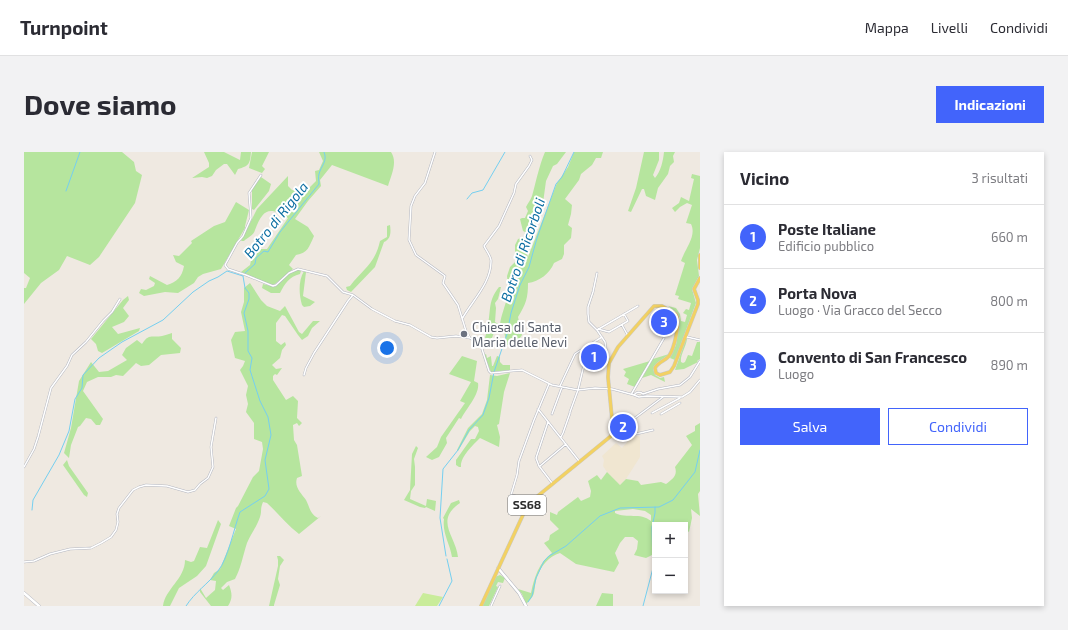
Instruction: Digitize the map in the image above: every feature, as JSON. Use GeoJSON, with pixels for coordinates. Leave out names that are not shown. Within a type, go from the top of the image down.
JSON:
{"type":"FeatureCollection","features":[{"type":"Feature","properties":{"kind":"main road"},"geometry":{"type":"LineString","coordinates":[[700,255],[700,268]]}},
{"type":"Feature","properties":{"kind":"main road"},"geometry":{"type":"LineString","coordinates":[[615,432],[608,373],[609,365],[615,351],[650,308],[656,303],[668,307],[676,314],[678,321],[674,345],[667,358],[656,366],[655,370],[658,374],[664,375],[672,370],[698,303],[694,289],[700,278]]}},
{"type":"Feature","properties":{"kind":"main road","name":"SS68"},"geometry":{"type":"LineString","coordinates":[[481,606],[523,512],[529,503],[615,432]]}},
{"type":"Feature","properties":{"kind":"street"},"geometry":{"type":"LineString","coordinates":[[434,152],[425,183],[415,196],[411,206],[409,240],[416,255],[445,276],[443,283],[458,305],[466,331],[470,338],[481,346],[491,373],[521,370],[549,384],[578,390],[609,388],[633,394],[638,397],[658,389],[680,385],[688,379],[700,361]]}},
{"type":"Feature","properties":{"kind":"street"},"geometry":{"type":"LineString","coordinates":[[462,319],[484,286],[490,271],[490,256],[484,246],[499,226],[514,193],[516,184],[532,160],[530,156]]}},
{"type":"Feature","properties":{"kind":"street"},"geometry":{"type":"LineString","coordinates":[[261,175],[249,193],[251,218],[243,236],[237,243],[225,265],[228,270],[246,275],[273,286],[289,273],[298,269],[327,276],[343,292],[353,295],[372,309],[395,321],[410,325],[431,337],[437,338],[458,336],[470,338]]}},
{"type":"Feature","properties":{"kind":"street"},"geometry":{"type":"LineString","coordinates":[[597,273],[594,292],[588,310],[589,322],[598,329],[610,332],[628,321],[624,314]]}},
{"type":"Feature","properties":{"kind":"street"},"geometry":{"type":"LineString","coordinates":[[304,375],[314,353],[353,295]]}},
{"type":"Feature","properties":{"kind":"street"},"geometry":{"type":"LineString","coordinates":[[24,467],[36,443],[51,388],[67,366],[72,355],[86,342],[112,312],[120,299]]}},
{"type":"Feature","properties":{"kind":"street"},"geometry":{"type":"LineString","coordinates":[[598,329],[638,306]]}},
{"type":"Feature","properties":{"kind":"street"},"geometry":{"type":"LineString","coordinates":[[622,325],[628,336]]}},
{"type":"Feature","properties":{"kind":"street"},"geometry":{"type":"LineString","coordinates":[[598,329],[606,343],[609,365]]}},
{"type":"Feature","properties":{"kind":"street"},"geometry":{"type":"LineString","coordinates":[[686,332],[690,337],[700,340]]}},
{"type":"Feature","properties":{"kind":"street"},"geometry":{"type":"LineString","coordinates":[[560,437],[563,433],[578,390],[587,352],[591,344],[602,337]]}},
{"type":"Feature","properties":{"kind":"street"},"geometry":{"type":"LineString","coordinates":[[684,337],[690,337]]}},
{"type":"Feature","properties":{"kind":"street"},"geometry":{"type":"LineString","coordinates":[[633,394],[648,364],[664,338]]}},
{"type":"Feature","properties":{"kind":"street"},"geometry":{"type":"LineString","coordinates":[[560,386],[575,354],[581,350],[607,357]]}},
{"type":"Feature","properties":{"kind":"street"},"geometry":{"type":"LineString","coordinates":[[652,413],[690,392],[700,380]]}},
{"type":"Feature","properties":{"kind":"street"},"geometry":{"type":"LineString","coordinates":[[529,503],[523,498],[510,495],[517,477],[519,461],[549,384]]}},
{"type":"Feature","properties":{"kind":"street"},"geometry":{"type":"LineString","coordinates":[[552,414],[562,387]]}},
{"type":"Feature","properties":{"kind":"street"},"geometry":{"type":"LineString","coordinates":[[633,394],[638,392],[644,395],[680,398]]}},
{"type":"Feature","properties":{"kind":"street"},"geometry":{"type":"LineString","coordinates":[[615,432],[663,397]]}},
{"type":"Feature","properties":{"kind":"street"},"geometry":{"type":"LineString","coordinates":[[672,402],[674,406]]}},
{"type":"Feature","properties":{"kind":"street"},"geometry":{"type":"LineString","coordinates":[[661,414],[680,403]]}},
{"type":"Feature","properties":{"kind":"street"},"geometry":{"type":"LineString","coordinates":[[538,409],[580,462]]}},
{"type":"Feature","properties":{"kind":"street"},"geometry":{"type":"LineString","coordinates":[[24,562],[34,561],[70,548],[91,548],[111,537],[116,530],[119,508],[133,490],[139,487],[146,485],[167,486],[193,492],[208,478],[213,467],[211,447],[216,418]]}},
{"type":"Feature","properties":{"kind":"street"},"geometry":{"type":"LineString","coordinates":[[548,422],[536,455],[536,461],[553,484]]}},
{"type":"Feature","properties":{"kind":"street"},"geometry":{"type":"LineString","coordinates":[[615,432],[627,436],[653,430]]}},
{"type":"Feature","properties":{"kind":"street"},"geometry":{"type":"LineString","coordinates":[[540,467],[566,444]]}},
{"type":"Feature","properties":{"kind":"street"},"geometry":{"type":"LineString","coordinates":[[498,568],[519,593],[526,606]]}},
{"type":"Feature","properties":{"kind":"street"},"geometry":{"type":"LineString","coordinates":[[495,574],[506,577]]}},
{"type":"Feature","properties":{"kind":"street"},"geometry":{"type":"LineString","coordinates":[[491,606],[500,586]]}},
{"type":"Feature","properties":{"kind":"street"},"geometry":{"type":"LineString","coordinates":[[24,593],[39,606]]}},
{"type":"Feature","properties":{"kind":"shaded area"},"geometry":{"type":"Polygon","coordinates":[[[627,437],[640,437],[640,457],[626,479],[620,485],[603,466],[604,460],[602,456],[616,443],[622,448],[628,441],[627,437]]]}},
{"type":"Feature","properties":{"kind":"green space"},"geometry":{"type":"Polygon","coordinates":[[[24,152],[122,152],[134,162],[136,171],[142,175],[135,203],[99,257],[90,265],[67,256],[59,270],[41,283],[24,304],[24,288],[26,288],[30,278],[24,273],[24,152]]]}},
{"type":"Feature","properties":{"kind":"green space"},"geometry":{"type":"Polygon","coordinates":[[[204,152],[224,152],[240,160],[241,152],[251,152],[248,164],[245,167],[238,169],[235,175],[227,164],[224,164],[216,170],[212,176],[207,178],[192,178],[209,167],[209,163],[204,152]]]}},
{"type":"Feature","properties":{"kind":"green space"},"geometry":{"type":"Polygon","coordinates":[[[252,152],[269,152],[262,166],[265,169],[262,173],[249,168],[252,152]]]}},
{"type":"Feature","properties":{"kind":"green space"},"geometry":{"type":"Polygon","coordinates":[[[319,152],[391,152],[394,165],[388,186],[332,165],[320,180],[321,186],[295,219],[308,227],[314,236],[308,249],[303,253],[296,255],[289,265],[293,269],[275,284],[271,285],[241,272],[250,265],[251,261],[260,249],[267,249],[288,218],[276,212],[267,212],[261,218],[254,232],[244,241],[241,241],[257,209],[288,176],[288,186],[292,190],[305,192],[316,181],[315,171],[319,170],[323,161],[319,152]]]}},
{"type":"Feature","properties":{"kind":"green space"},"geometry":{"type":"Polygon","coordinates":[[[545,152],[566,152],[557,164],[553,166],[546,181],[543,203],[535,223],[537,225],[529,245],[527,253],[528,257],[557,183],[568,167],[574,152],[603,152],[601,158],[596,158],[592,165],[581,174],[579,180],[565,199],[572,205],[568,225],[572,228],[571,238],[564,245],[564,254],[562,259],[554,263],[544,276],[536,281],[528,283],[526,301],[518,317],[522,335],[517,342],[507,345],[504,332],[495,330],[490,343],[483,347],[488,328],[491,301],[495,292],[499,287],[501,287],[498,299],[495,303],[495,322],[500,325],[507,298],[505,297],[508,287],[507,276],[510,267],[519,256],[515,253],[515,245],[518,239],[524,237],[525,232],[523,231],[520,219],[525,218],[528,211],[526,207],[532,196],[539,168],[545,152]]]}},
{"type":"Feature","properties":{"kind":"green space"},"geometry":{"type":"Polygon","coordinates":[[[644,152],[659,152],[659,160],[653,175],[655,178],[659,172],[664,152],[675,152],[673,156],[674,162],[670,166],[668,174],[658,188],[655,200],[646,196],[644,189],[642,189],[631,212],[628,211],[636,188],[644,152]]]}},
{"type":"Feature","properties":{"kind":"green space"},"geometry":{"type":"Polygon","coordinates":[[[692,174],[700,176],[700,248],[697,260],[699,276],[692,289],[696,303],[675,360],[670,358],[676,345],[680,318],[676,312],[668,306],[676,308],[680,314],[681,321],[685,322],[687,315],[683,313],[686,309],[689,310],[691,303],[678,299],[679,296],[675,295],[685,263],[681,261],[693,233],[691,224],[686,223],[692,205],[687,203],[675,212],[672,208],[679,203],[681,197],[689,201],[694,179],[691,178],[692,174]]]}},
{"type":"Feature","properties":{"kind":"green space"},"geometry":{"type":"Polygon","coordinates":[[[261,177],[271,184],[269,191],[254,210],[252,209],[252,190],[261,177]]]}},
{"type":"Feature","properties":{"kind":"green space"},"geometry":{"type":"Polygon","coordinates":[[[236,202],[249,210],[245,228],[221,269],[203,274],[198,277],[194,283],[178,293],[165,292],[144,296],[139,293],[141,289],[146,290],[154,286],[155,283],[149,279],[150,276],[167,285],[174,282],[182,273],[184,266],[176,262],[173,255],[179,256],[192,243],[191,241],[214,226],[225,222],[236,202]]]}},
{"type":"Feature","properties":{"kind":"green space"},"geometry":{"type":"Polygon","coordinates":[[[390,225],[389,237],[384,242],[375,267],[351,292],[347,290],[346,287],[350,286],[372,261],[380,241],[387,237],[387,226],[390,225]]]}},
{"type":"Feature","properties":{"kind":"green space"},"geometry":{"type":"Polygon","coordinates":[[[298,269],[301,271],[300,274],[288,281],[280,293],[271,293],[262,288],[263,284],[275,287],[290,273],[298,269]]]}},
{"type":"Feature","properties":{"kind":"green space"},"geometry":{"type":"Polygon","coordinates":[[[304,271],[306,272],[303,296],[315,302],[310,306],[304,307],[301,301],[300,288],[304,271]]]}},
{"type":"Feature","properties":{"kind":"green space"},"geometry":{"type":"Polygon","coordinates":[[[250,283],[261,300],[267,306],[280,311],[285,306],[299,332],[302,334],[313,321],[320,321],[312,328],[308,336],[302,340],[285,316],[282,315],[276,323],[276,341],[281,345],[285,342],[286,345],[282,350],[280,358],[272,365],[276,369],[282,368],[277,375],[275,374],[273,376],[273,380],[286,400],[293,396],[298,401],[297,418],[302,423],[299,426],[297,423],[293,425],[294,440],[297,445],[302,476],[297,478],[296,484],[313,515],[318,518],[321,516],[299,534],[290,527],[267,503],[263,502],[260,517],[247,543],[237,575],[235,579],[227,582],[221,588],[223,590],[229,585],[232,596],[230,603],[228,606],[211,606],[200,592],[200,588],[206,598],[215,590],[216,581],[210,580],[214,573],[220,569],[236,529],[229,526],[236,508],[253,477],[259,471],[263,449],[262,442],[254,439],[254,423],[246,412],[248,404],[246,395],[248,386],[240,370],[245,361],[235,358],[231,340],[235,332],[245,331],[241,312],[244,302],[244,288],[250,283]]]}},
{"type":"Feature","properties":{"kind":"green space"},"geometry":{"type":"Polygon","coordinates":[[[128,296],[129,300],[123,308],[129,316],[124,322],[112,327],[118,334],[140,328],[139,331],[102,353],[98,351],[96,344],[91,339],[128,296]]]}},
{"type":"Feature","properties":{"kind":"green space"},"geometry":{"type":"Polygon","coordinates":[[[172,333],[172,339],[181,348],[180,353],[161,355],[149,365],[141,366],[136,363],[123,376],[116,375],[111,377],[98,377],[87,382],[83,391],[103,419],[100,425],[96,425],[91,419],[86,418],[78,427],[71,445],[69,458],[64,453],[71,428],[79,381],[91,362],[99,372],[108,371],[127,360],[122,355],[126,348],[137,340],[142,344],[149,337],[162,336],[172,333]]]}},
{"type":"Feature","properties":{"kind":"green space"},"geometry":{"type":"Polygon","coordinates":[[[686,339],[681,362],[685,362],[688,355],[692,356],[697,342],[700,342],[700,359],[697,361],[698,362],[684,369],[675,370],[686,339]]]}},
{"type":"Feature","properties":{"kind":"green space"},"geometry":{"type":"Polygon","coordinates":[[[486,354],[487,358],[491,356],[492,366],[497,356],[500,357],[500,362],[503,365],[510,365],[510,370],[491,372],[484,355],[486,354]]]}},
{"type":"Feature","properties":{"kind":"green space"},"geometry":{"type":"Polygon","coordinates":[[[669,354],[653,368],[655,375],[660,378],[664,377],[665,382],[651,375],[642,378],[653,359],[669,354]]]}},
{"type":"Feature","properties":{"kind":"green space"},"geometry":{"type":"Polygon","coordinates":[[[462,356],[477,361],[474,381],[478,383],[477,392],[461,419],[459,418],[446,438],[447,443],[439,457],[432,460],[426,457],[437,447],[441,437],[465,403],[460,401],[471,382],[449,374],[462,356]]]}},
{"type":"Feature","properties":{"kind":"green space"},"geometry":{"type":"Polygon","coordinates":[[[650,361],[635,387],[627,384],[629,379],[624,376],[626,372],[623,369],[650,361]]]}},
{"type":"Feature","properties":{"kind":"green space"},"geometry":{"type":"Polygon","coordinates":[[[510,373],[504,392],[499,424],[497,425],[500,437],[499,447],[480,438],[468,451],[461,463],[461,467],[459,467],[456,465],[456,460],[471,439],[475,439],[479,431],[478,427],[475,426],[470,431],[458,451],[457,450],[468,428],[482,414],[487,400],[490,375],[497,376],[510,373]]]}},
{"type":"Feature","properties":{"kind":"green space"},"geometry":{"type":"Polygon","coordinates":[[[700,423],[700,491],[698,494],[700,516],[691,509],[692,518],[689,532],[688,522],[652,522],[652,555],[646,558],[634,555],[637,549],[638,541],[633,537],[625,537],[615,553],[619,563],[614,572],[576,564],[560,553],[556,554],[546,562],[541,569],[536,579],[531,599],[526,604],[518,589],[531,593],[540,566],[552,553],[544,543],[549,540],[550,535],[559,529],[550,520],[550,512],[557,515],[558,512],[578,497],[581,501],[590,497],[591,491],[588,481],[597,475],[601,480],[607,472],[620,485],[626,479],[638,481],[641,485],[661,482],[666,484],[674,477],[676,473],[675,467],[692,445],[686,436],[695,431],[695,426],[700,423]],[[633,509],[615,511],[615,513],[620,515],[638,516],[647,518],[651,521],[651,515],[645,511],[633,509]]]}},
{"type":"Feature","properties":{"kind":"green space"},"geometry":{"type":"Polygon","coordinates":[[[416,446],[418,448],[414,459],[415,485],[411,491],[410,499],[426,506],[427,499],[436,501],[435,511],[426,507],[420,507],[404,500],[410,490],[412,454],[416,446]]]}},
{"type":"Feature","properties":{"kind":"green space"},"geometry":{"type":"Polygon","coordinates":[[[67,460],[69,466],[88,493],[87,497],[63,465],[67,460]]]}},
{"type":"Feature","properties":{"kind":"green space"},"geometry":{"type":"Polygon","coordinates":[[[459,500],[460,503],[452,510],[448,516],[447,522],[458,557],[452,557],[445,534],[443,518],[451,503],[459,500]]]}},
{"type":"Feature","properties":{"kind":"green space"},"geometry":{"type":"Polygon","coordinates":[[[218,520],[221,524],[206,566],[197,576],[179,588],[170,606],[163,606],[167,594],[182,573],[185,560],[191,562],[194,561],[200,547],[207,548],[218,520]]]}},
{"type":"Feature","properties":{"kind":"green space"},"geometry":{"type":"Polygon","coordinates":[[[277,556],[280,556],[284,560],[280,566],[278,579],[280,585],[274,606],[269,606],[278,566],[277,556]]]}},
{"type":"Feature","properties":{"kind":"green space"},"geometry":{"type":"Polygon","coordinates":[[[500,575],[505,578],[503,583],[498,582],[496,586],[498,587],[489,606],[482,606],[495,577],[500,575]]]}},
{"type":"Feature","properties":{"kind":"green space"},"geometry":{"type":"Polygon","coordinates":[[[423,593],[443,597],[437,606],[415,606],[423,593]]]}},
{"type":"Feature","properties":{"kind":"green space"},"geometry":{"type":"Polygon","coordinates":[[[602,593],[613,594],[613,606],[596,606],[602,593]]]}},
{"type":"Feature","properties":{"kind":"waterway"},"geometry":{"type":"LineString","coordinates":[[66,191],[80,152]]}},
{"type":"Feature","properties":{"kind":"waterway","name":"Botro di Rigola"},"geometry":{"type":"LineString","coordinates":[[244,274],[255,264],[256,258],[264,251],[268,252],[280,232],[319,184],[319,175],[325,158],[324,152]]}},
{"type":"Feature","properties":{"kind":"waterway"},"geometry":{"type":"LineString","coordinates":[[467,199],[472,193],[483,190],[505,152]]}},
{"type":"Feature","properties":{"kind":"waterway","name":"Botro di Ricorboli"},"geometry":{"type":"LineString","coordinates":[[446,556],[440,518],[443,469],[458,450],[469,430],[483,415],[520,285],[529,267],[537,238],[556,184],[562,177],[574,152]]}},
{"type":"Feature","properties":{"kind":"waterway"},"geometry":{"type":"LineString","coordinates":[[32,510],[33,500],[59,455],[69,431],[75,399],[82,388],[83,375],[99,358],[122,342],[163,320],[193,292],[209,281],[227,271],[243,276]]}},
{"type":"Feature","properties":{"kind":"waterway"},"geometry":{"type":"LineString","coordinates":[[186,606],[193,596],[222,566],[240,512],[265,496],[269,489],[265,460],[271,435],[268,417],[260,401],[250,370],[252,358],[248,351],[248,331],[244,313],[249,299],[249,293],[245,288],[243,276]]}},
{"type":"Feature","properties":{"kind":"waterway"},"geometry":{"type":"LineString","coordinates":[[528,602],[532,596],[536,578],[544,561],[549,556],[566,546],[600,516],[620,508],[659,507],[673,500],[695,472],[700,450]]}},
{"type":"Feature","properties":{"kind":"waterway"},"geometry":{"type":"LineString","coordinates":[[643,606],[653,568],[652,527],[655,507]]}},
{"type":"Feature","properties":{"kind":"waterway","name":"Botro di Ricorboli"},"geometry":{"type":"LineString","coordinates":[[439,606],[452,581],[447,559]]}},
{"type":"Feature","properties":{"kind":"place","name":"Convento di San Francesco"},"geometry":{"type":"Point","coordinates":[664,322]}},
{"type":"Feature","properties":{"kind":"place","name":"Chiesa di Santa Maria delle Nevi"},"geometry":{"type":"Point","coordinates":[464,334]}},
{"type":"Feature","properties":{"kind":"place","name":"Poste Italiane"},"geometry":{"type":"Point","coordinates":[594,357]}},
{"type":"Feature","properties":{"kind":"place","name":"Porta Nova"},"geometry":{"type":"Point","coordinates":[623,427]}}]}
